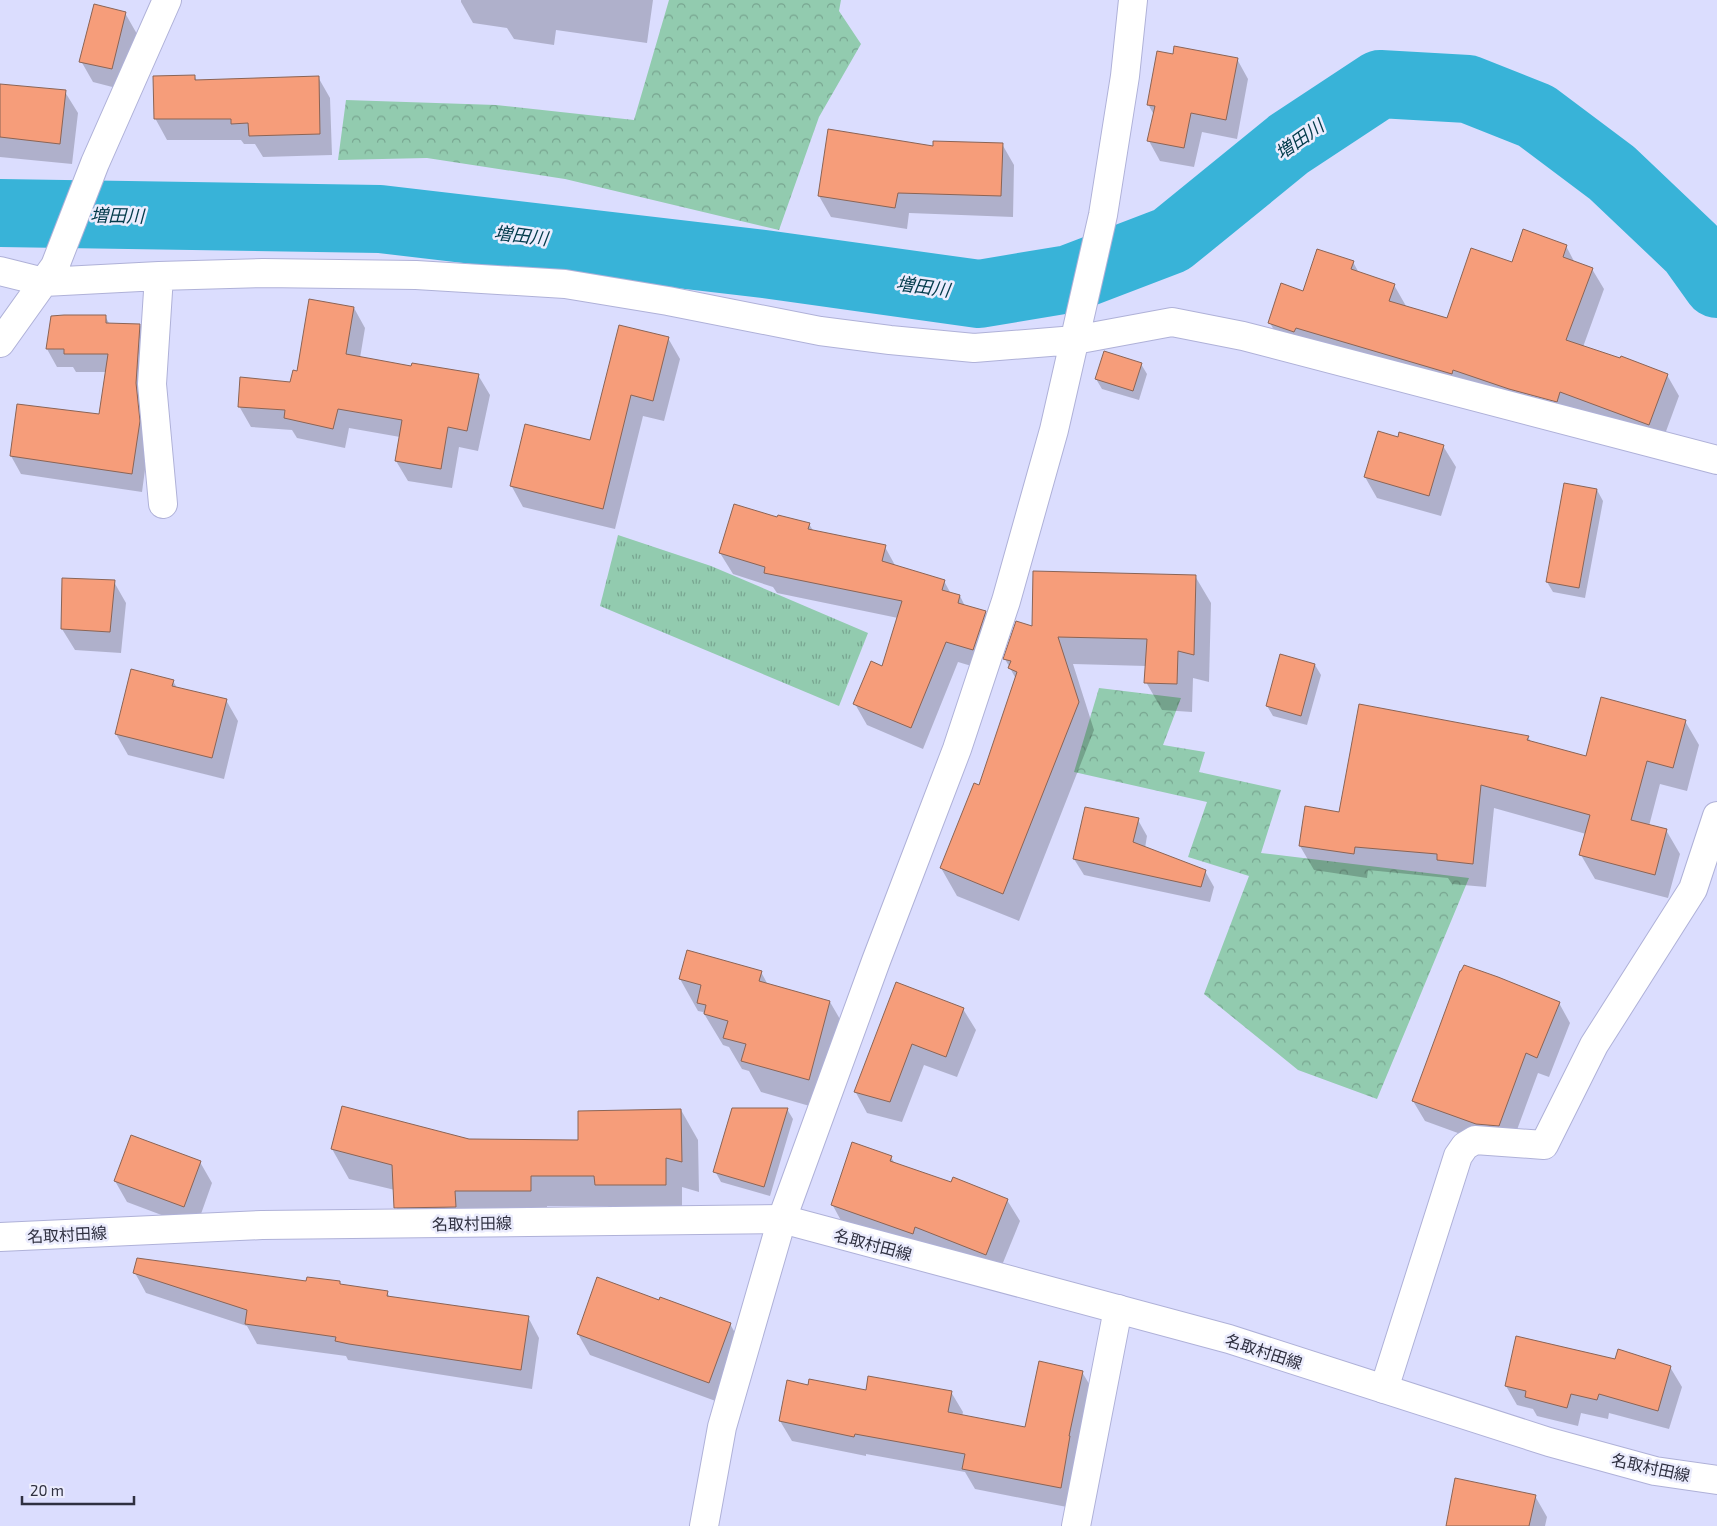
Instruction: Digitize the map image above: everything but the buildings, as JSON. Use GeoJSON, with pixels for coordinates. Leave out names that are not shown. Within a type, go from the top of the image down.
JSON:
{"type":"FeatureCollection","features":[{"type":"Feature","properties":{"kind":"street"},"geometry":{"type":"LineString","coordinates":[[0,343],[50,274],[95,163],[168,0]]}},
{"type":"Feature","properties":{"kind":"street"},"geometry":{"type":"LineString","coordinates":[[704,1526],[722,1427],[782,1219],[876,961],[957,749],[1006,601],[1054,430],[1103,215],[1126,76],[1133,0]]}},
{"type":"Feature","properties":{"kind":"street"},"geometry":{"type":"LineString","coordinates":[[0,272],[159,276],[263,273],[416,275],[565,284],[668,301],[820,331],[974,348],[1077,330],[1172,322],[1243,336],[1717,460]]}},
{"type":"Feature","properties":{"kind":"street"},"geometry":{"type":"LineString","coordinates":[[159,276],[152,384],[163,504]]}},
{"type":"Feature","properties":{"kind":"street"},"geometry":{"type":"LineString","coordinates":[[1384,1389],[1458,1156],[1465,1146],[1475,1140],[1544,1145],[1594,1045],[1693,889],[1717,816]]}},
{"type":"Feature","properties":{"kind":"street","name":"名取村田線"},"geometry":{"type":"LineString","coordinates":[[0,1237],[262,1225],[782,1219],[1229,1339],[1549,1442],[1647,1469],[1717,1480]]}},
{"type":"Feature","properties":{"kind":"street"},"geometry":{"type":"LineString","coordinates":[[1076,1526],[1118,1309]]}},
{"type":"Feature","properties":{"kind":"green space"},"geometry":{"type":"Polygon","coordinates":[[[669,0],[841,0],[839,11],[861,44],[819,117],[779,230],[565,179],[427,158],[338,160],[346,100],[496,105],[634,120],[669,0]]]}},
{"type":"Feature","properties":{"kind":"green space"},"geometry":{"type":"Polygon","coordinates":[[[618,535],[711,566],[868,633],[839,706],[600,606],[618,535]]]}},
{"type":"Feature","properties":{"kind":"green space"},"geometry":{"type":"Polygon","coordinates":[[[1099,688],[1181,698],[1163,745],[1205,752],[1199,772],[1281,790],[1261,853],[1469,878],[1377,1099],[1298,1070],[1204,994],[1249,876],[1188,857],[1207,802],[1074,772],[1099,688]]]}},
{"type":"Feature","properties":{"kind":"waterway","name":"増田川"},"geometry":{"type":"LineString","coordinates":[[0,213],[380,219],[764,264],[979,294],[1069,279],[1171,240],[1289,144],[1380,84],[1468,89],[1536,116],[1612,173],[1692,249],[1717,284]]}}]}
